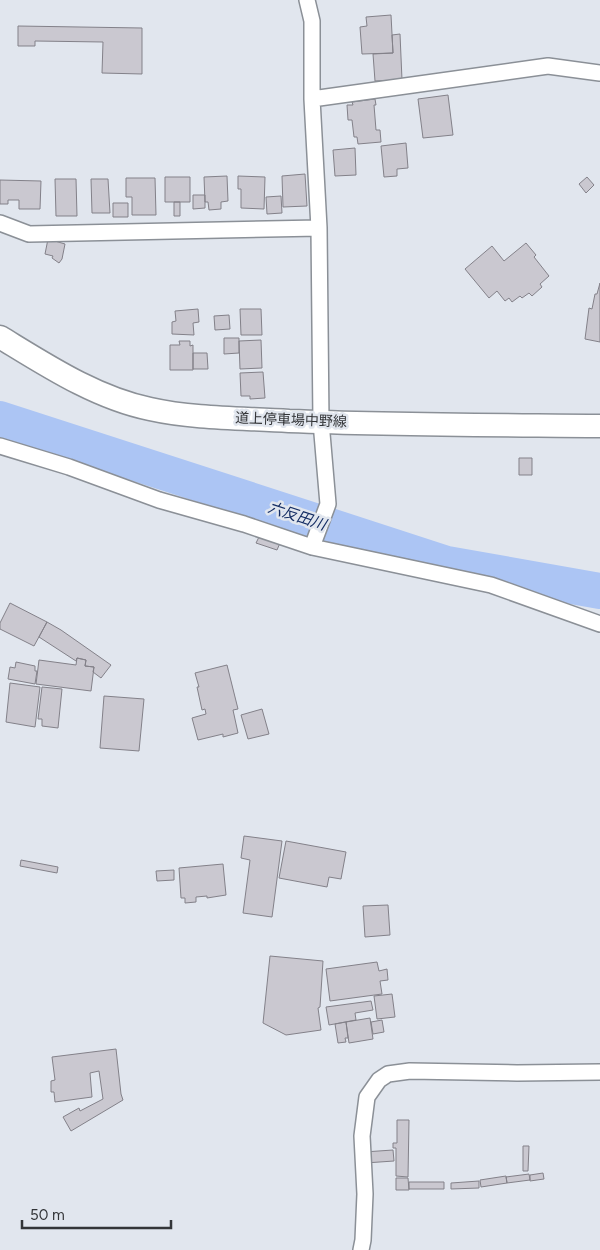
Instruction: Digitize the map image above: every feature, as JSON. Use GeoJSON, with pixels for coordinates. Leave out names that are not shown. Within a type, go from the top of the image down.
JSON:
{"type":"FeatureCollection","features":[{"type":"Feature","properties":{"kind":"main road","name":"道上停車場中野線"},"geometry":{"type":"LineString","coordinates":[[0,337],[59,373],[106,395],[149,409],[210,418],[321,422],[600,426]]}},
{"type":"Feature","properties":{"kind":"street"},"geometry":{"type":"LineString","coordinates":[[307,0],[312,21],[312,99],[319,228],[321,422],[328,504],[312,547]]}},
{"type":"Feature","properties":{"kind":"street"},"geometry":{"type":"LineString","coordinates":[[312,99],[548,66],[600,74]]}},
{"type":"Feature","properties":{"kind":"street"},"geometry":{"type":"LineString","coordinates":[[0,223],[29,234],[319,228]]}},
{"type":"Feature","properties":{"kind":"street"},"geometry":{"type":"LineString","coordinates":[[0,446],[69,467],[159,500],[244,524],[312,547],[492,585],[600,624]]}},
{"type":"Feature","properties":{"kind":"street"},"geometry":{"type":"LineString","coordinates":[[361,1250],[365,1194],[362,1136],[367,1097],[379,1080],[388,1074],[410,1071],[600,1072]]}},
{"type":"Feature","properties":{"kind":"building"},"geometry":{"type":"Polygon","coordinates":[[[391,15],[393,53],[362,54],[360,27],[367,26],[366,17],[391,15]]]}},
{"type":"Feature","properties":{"kind":"building"},"geometry":{"type":"Polygon","coordinates":[[[18,26],[142,28],[142,74],[102,73],[103,42],[35,41],[35,46],[18,46],[18,26]]]}},
{"type":"Feature","properties":{"kind":"building"},"geometry":{"type":"Polygon","coordinates":[[[400,34],[402,80],[375,81],[373,54],[393,53],[392,35],[400,34]]]}},
{"type":"Feature","properties":{"kind":"building"},"geometry":{"type":"Polygon","coordinates":[[[448,95],[453,135],[423,138],[418,99],[448,95]]]}},
{"type":"Feature","properties":{"kind":"building"},"geometry":{"type":"Polygon","coordinates":[[[375,99],[376,130],[380,130],[381,142],[358,144],[357,137],[354,137],[352,120],[348,120],[347,105],[353,105],[352,102],[375,99]]]}},
{"type":"Feature","properties":{"kind":"building"},"geometry":{"type":"Polygon","coordinates":[[[406,143],[408,168],[397,169],[397,176],[384,177],[381,146],[406,143]]]}},
{"type":"Feature","properties":{"kind":"building"},"geometry":{"type":"Polygon","coordinates":[[[355,148],[356,175],[335,176],[333,150],[355,148]]]}},
{"type":"Feature","properties":{"kind":"building"},"geometry":{"type":"Polygon","coordinates":[[[305,174],[307,206],[283,207],[282,176],[305,174]]]}},
{"type":"Feature","properties":{"kind":"building"},"geometry":{"type":"Polygon","coordinates":[[[227,176],[228,201],[221,202],[221,209],[209,210],[208,202],[205,202],[204,177],[227,176]]]}},
{"type":"Feature","properties":{"kind":"building"},"geometry":{"type":"Polygon","coordinates":[[[238,176],[265,177],[264,209],[241,208],[241,189],[238,189],[238,176]]]}},
{"type":"Feature","properties":{"kind":"building"},"geometry":{"type":"Polygon","coordinates":[[[165,177],[190,177],[190,202],[165,202],[165,177]]]}},
{"type":"Feature","properties":{"kind":"building"},"geometry":{"type":"Polygon","coordinates":[[[587,177],[594,185],[586,193],[579,184],[587,177]]]}},
{"type":"Feature","properties":{"kind":"building"},"geometry":{"type":"Polygon","coordinates":[[[126,178],[155,178],[156,215],[132,215],[132,197],[126,197],[126,178]]]}},
{"type":"Feature","properties":{"kind":"building"},"geometry":{"type":"Polygon","coordinates":[[[55,179],[76,179],[77,216],[56,216],[55,179]]]}},
{"type":"Feature","properties":{"kind":"building"},"geometry":{"type":"Polygon","coordinates":[[[91,179],[108,179],[110,213],[92,213],[91,179]]]}},
{"type":"Feature","properties":{"kind":"building"},"geometry":{"type":"Polygon","coordinates":[[[0,180],[41,181],[40,209],[19,209],[19,200],[8,200],[8,204],[0,204],[0,180]]]}},
{"type":"Feature","properties":{"kind":"building"},"geometry":{"type":"Polygon","coordinates":[[[193,195],[205,195],[205,208],[193,209],[193,195]]]}},
{"type":"Feature","properties":{"kind":"building"},"geometry":{"type":"Polygon","coordinates":[[[281,196],[282,213],[267,214],[266,197],[281,196]]]}},
{"type":"Feature","properties":{"kind":"building"},"geometry":{"type":"Polygon","coordinates":[[[174,202],[180,202],[180,216],[174,216],[174,202]]]}},
{"type":"Feature","properties":{"kind":"building"},"geometry":{"type":"Polygon","coordinates":[[[113,203],[128,203],[128,217],[113,217],[113,203]]]}},
{"type":"Feature","properties":{"kind":"building"},"geometry":{"type":"Polygon","coordinates":[[[48,239],[65,244],[62,259],[59,263],[52,258],[53,256],[45,254],[48,239]]]}},
{"type":"Feature","properties":{"kind":"building"},"geometry":{"type":"Polygon","coordinates":[[[526,243],[549,276],[540,284],[542,287],[532,296],[529,293],[522,298],[520,296],[512,302],[509,298],[505,301],[497,291],[489,298],[465,269],[492,246],[504,261],[526,243]]]}},
{"type":"Feature","properties":{"kind":"building"},"geometry":{"type":"Polygon","coordinates":[[[600,283],[600,342],[585,339],[589,308],[592,309],[595,294],[597,294],[600,283]]]}},
{"type":"Feature","properties":{"kind":"building"},"geometry":{"type":"Polygon","coordinates":[[[198,309],[199,322],[193,323],[194,335],[172,334],[172,322],[176,321],[175,311],[198,309]]]}},
{"type":"Feature","properties":{"kind":"building"},"geometry":{"type":"Polygon","coordinates":[[[240,309],[261,309],[262,335],[241,335],[240,309]]]}},
{"type":"Feature","properties":{"kind":"building"},"geometry":{"type":"Polygon","coordinates":[[[229,315],[230,329],[215,330],[214,316],[229,315]]]}},
{"type":"Feature","properties":{"kind":"building"},"geometry":{"type":"Polygon","coordinates":[[[224,338],[239,338],[239,353],[224,354],[224,338]]]}},
{"type":"Feature","properties":{"kind":"building"},"geometry":{"type":"Polygon","coordinates":[[[261,340],[262,368],[240,369],[239,341],[261,340]]]}},
{"type":"Feature","properties":{"kind":"building"},"geometry":{"type":"Polygon","coordinates":[[[179,341],[190,341],[190,346],[193,345],[193,370],[170,370],[170,345],[180,345],[179,341]]]}},
{"type":"Feature","properties":{"kind":"building"},"geometry":{"type":"Polygon","coordinates":[[[193,353],[207,353],[208,369],[193,369],[193,353]]]}},
{"type":"Feature","properties":{"kind":"building"},"geometry":{"type":"Polygon","coordinates":[[[263,372],[265,398],[250,399],[250,396],[241,396],[240,373],[263,372]]]}},
{"type":"Feature","properties":{"kind":"building"},"geometry":{"type":"Polygon","coordinates":[[[519,458],[532,458],[532,475],[519,475],[519,458]]]}},
{"type":"Feature","properties":{"kind":"building"},"geometry":{"type":"Polygon","coordinates":[[[260,535],[280,543],[277,550],[256,543],[260,535]]]}},
{"type":"Feature","properties":{"kind":"building"},"geometry":{"type":"Polygon","coordinates":[[[10,603],[47,622],[34,646],[0,629],[0,623],[10,603]]]}},
{"type":"Feature","properties":{"kind":"building"},"geometry":{"type":"Polygon","coordinates":[[[47,622],[111,665],[101,678],[93,672],[94,667],[85,666],[86,660],[77,658],[76,661],[39,637],[47,622]]]}},
{"type":"Feature","properties":{"kind":"building"},"geometry":{"type":"Polygon","coordinates":[[[77,658],[86,660],[85,666],[94,667],[91,691],[36,684],[39,660],[76,665],[77,658]]]}},
{"type":"Feature","properties":{"kind":"building"},"geometry":{"type":"Polygon","coordinates":[[[16,662],[35,666],[35,671],[37,671],[35,684],[8,679],[10,667],[15,668],[16,662]]]}},
{"type":"Feature","properties":{"kind":"building"},"geometry":{"type":"Polygon","coordinates":[[[227,665],[238,709],[233,710],[238,733],[223,737],[223,734],[198,740],[192,718],[206,714],[205,709],[202,710],[195,673],[227,665]]]}},
{"type":"Feature","properties":{"kind":"building"},"geometry":{"type":"Polygon","coordinates":[[[10,683],[40,687],[35,727],[6,722],[10,683]]]}},
{"type":"Feature","properties":{"kind":"building"},"geometry":{"type":"Polygon","coordinates":[[[42,687],[62,689],[58,728],[42,726],[42,719],[38,719],[42,687]]]}},
{"type":"Feature","properties":{"kind":"building"},"geometry":{"type":"Polygon","coordinates":[[[104,696],[144,699],[139,751],[100,748],[104,696]]]}},
{"type":"Feature","properties":{"kind":"building"},"geometry":{"type":"Polygon","coordinates":[[[262,709],[269,734],[248,739],[241,715],[262,709]]]}},
{"type":"Feature","properties":{"kind":"building"},"geometry":{"type":"Polygon","coordinates":[[[244,836],[282,841],[272,917],[243,913],[250,860],[241,858],[244,836]]]}},
{"type":"Feature","properties":{"kind":"building"},"geometry":{"type":"Polygon","coordinates":[[[286,841],[346,852],[341,879],[329,877],[327,887],[279,878],[286,841]]]}},
{"type":"Feature","properties":{"kind":"building"},"geometry":{"type":"Polygon","coordinates":[[[21,860],[58,867],[57,873],[20,866],[21,860]]]}},
{"type":"Feature","properties":{"kind":"building"},"geometry":{"type":"Polygon","coordinates":[[[223,864],[226,895],[207,898],[207,896],[196,897],[196,902],[185,903],[185,898],[181,898],[179,868],[223,864]]]}},
{"type":"Feature","properties":{"kind":"building"},"geometry":{"type":"Polygon","coordinates":[[[174,870],[174,880],[157,881],[156,871],[174,870]]]}},
{"type":"Feature","properties":{"kind":"building"},"geometry":{"type":"Polygon","coordinates":[[[388,905],[390,935],[365,937],[363,906],[388,905]]]}},
{"type":"Feature","properties":{"kind":"building"},"geometry":{"type":"Polygon","coordinates":[[[270,956],[323,961],[320,1007],[318,1008],[321,1030],[286,1035],[263,1023],[270,956]]]}},
{"type":"Feature","properties":{"kind":"building"},"geometry":{"type":"Polygon","coordinates":[[[377,962],[379,971],[387,969],[388,980],[380,981],[382,994],[330,1001],[326,969],[377,962]]]}},
{"type":"Feature","properties":{"kind":"building"},"geometry":{"type":"Polygon","coordinates":[[[392,994],[395,1017],[377,1019],[374,996],[392,994]]]}},
{"type":"Feature","properties":{"kind":"building"},"geometry":{"type":"Polygon","coordinates":[[[371,1001],[373,1010],[355,1013],[356,1020],[329,1025],[326,1007],[371,1001]]]}},
{"type":"Feature","properties":{"kind":"building"},"geometry":{"type":"Polygon","coordinates":[[[370,1018],[373,1039],[349,1043],[346,1022],[370,1018]]]}},
{"type":"Feature","properties":{"kind":"building"},"geometry":{"type":"Polygon","coordinates":[[[382,1020],[384,1032],[373,1034],[371,1022],[382,1020]]]}},
{"type":"Feature","properties":{"kind":"building"},"geometry":{"type":"Polygon","coordinates":[[[346,1022],[348,1038],[345,1038],[346,1042],[338,1043],[335,1024],[346,1022]]]}},
{"type":"Feature","properties":{"kind":"building"},"geometry":{"type":"Polygon","coordinates":[[[116,1049],[123,1100],[71,1131],[63,1117],[79,1108],[80,1111],[103,1099],[99,1071],[90,1073],[92,1097],[55,1102],[54,1092],[51,1092],[51,1081],[55,1080],[52,1057],[116,1049]]]}},
{"type":"Feature","properties":{"kind":"building"},"geometry":{"type":"Polygon","coordinates":[[[397,1120],[409,1120],[408,1177],[396,1176],[396,1148],[393,1148],[393,1143],[397,1143],[397,1120]]]}},
{"type":"Feature","properties":{"kind":"building"},"geometry":{"type":"Polygon","coordinates":[[[523,1146],[529,1146],[528,1171],[523,1171],[523,1146]]]}},
{"type":"Feature","properties":{"kind":"building"},"geometry":{"type":"Polygon","coordinates":[[[393,1150],[394,1161],[365,1163],[364,1152],[393,1150]]]}},
{"type":"Feature","properties":{"kind":"building"},"geometry":{"type":"Polygon","coordinates":[[[543,1173],[544,1179],[530,1181],[530,1175],[543,1173]]]}},
{"type":"Feature","properties":{"kind":"building"},"geometry":{"type":"Polygon","coordinates":[[[529,1174],[530,1180],[507,1183],[506,1177],[529,1174]]]}},
{"type":"Feature","properties":{"kind":"building"},"geometry":{"type":"Polygon","coordinates":[[[506,1176],[507,1183],[481,1187],[480,1180],[506,1176]]]}},
{"type":"Feature","properties":{"kind":"building"},"geometry":{"type":"Polygon","coordinates":[[[396,1178],[408,1178],[409,1190],[396,1190],[396,1178]]]}},
{"type":"Feature","properties":{"kind":"building"},"geometry":{"type":"Polygon","coordinates":[[[479,1181],[479,1188],[451,1189],[451,1183],[479,1181]]]}},
{"type":"Feature","properties":{"kind":"building"},"geometry":{"type":"Polygon","coordinates":[[[409,1182],[444,1182],[444,1189],[409,1189],[409,1182]]]}},
{"type":"Feature","properties":{"kind":"waterway","name":"六反田川"},"geometry":{"type":"LineString","coordinates":[[0,419],[447,564],[600,591]]}}]}
